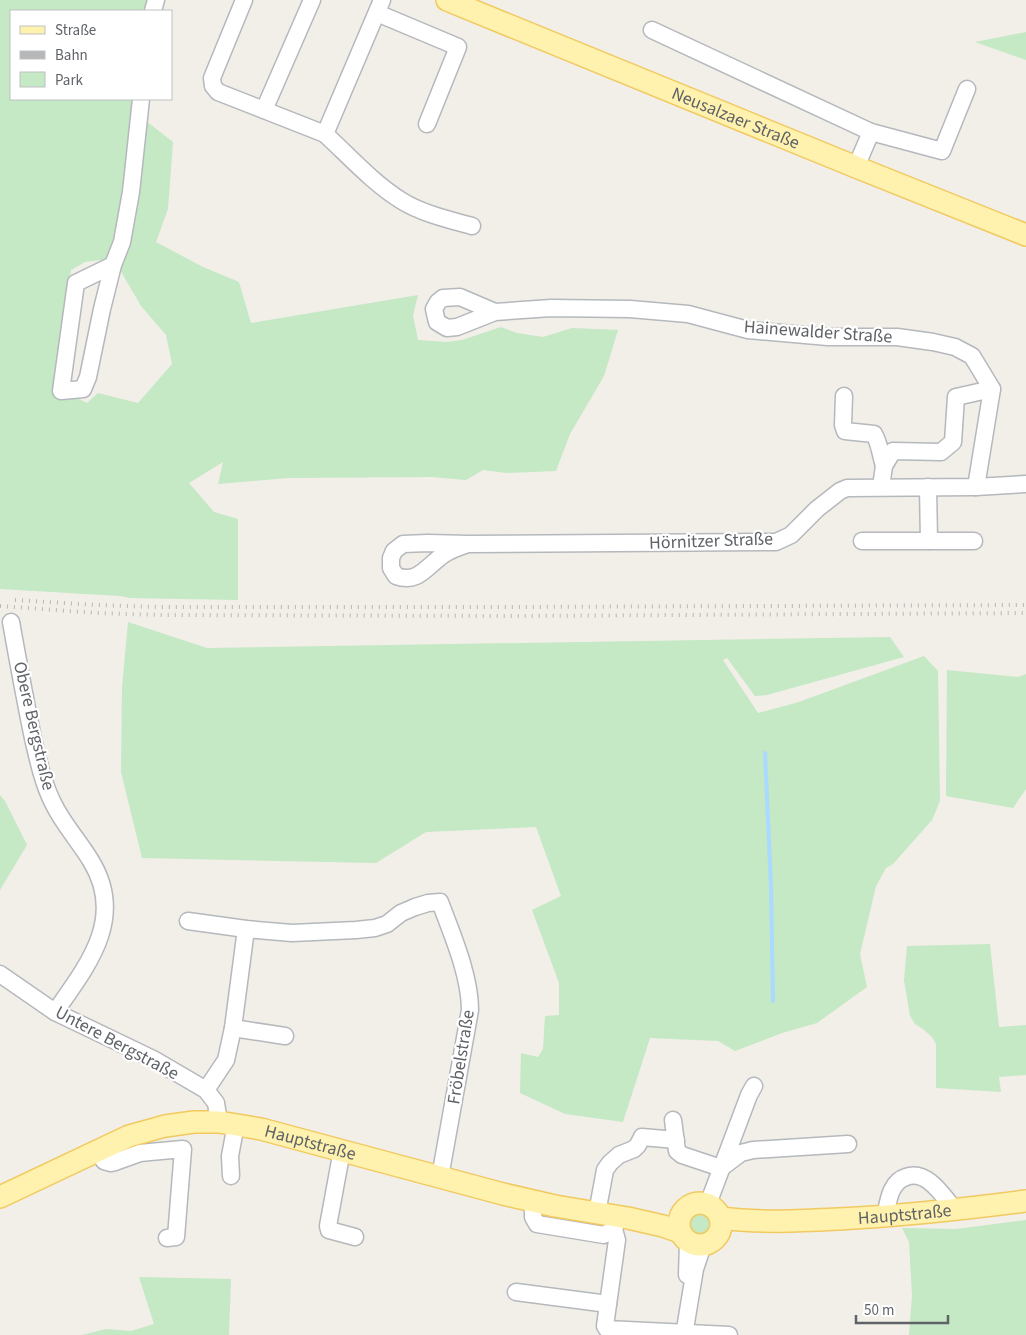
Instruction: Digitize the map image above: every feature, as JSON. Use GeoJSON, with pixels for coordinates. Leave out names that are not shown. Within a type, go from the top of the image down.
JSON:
{"type":"FeatureCollection","features":[{"type":"Feature","properties":{"kind":"main road","name":"Neusalzaer Straße"},"geometry":{"type":"LineString","coordinates":[[447,0],[856,168],[1026,235]]}},
{"type":"Feature","properties":{"kind":"main road","name":"Hauptstraße"},"geometry":{"type":"LineString","coordinates":[[0,1197],[129,1136],[146,1130],[194,1122],[228,1123],[260,1129],[533,1201],[597,1213],[620,1221],[688,1234],[685,1208],[698,1203],[716,1218],[782,1222],[885,1217],[1026,1201]]}},
{"type":"Feature","properties":{"kind":"main road"},"geometry":{"type":"LineString","coordinates":[[688,1234],[711,1242],[716,1218]]}},
{"type":"Feature","properties":{"kind":"street"},"geometry":{"type":"LineString","coordinates":[[244,0],[212,78],[213,86],[218,92],[325,134],[372,178],[403,201],[436,216],[472,226]]}},
{"type":"Feature","properties":{"kind":"street"},"geometry":{"type":"LineString","coordinates":[[264,110],[312,0]]}},
{"type":"Feature","properties":{"kind":"street"},"geometry":{"type":"LineString","coordinates":[[325,134],[379,6],[458,47],[427,124]]}},
{"type":"Feature","properties":{"kind":"street"},"geometry":{"type":"LineString","coordinates":[[652,30],[871,132],[942,151],[967,89]]}},
{"type":"Feature","properties":{"kind":"street"},"geometry":{"type":"LineString","coordinates":[[113,265],[76,283],[61,391],[83,389],[88,377],[113,265],[122,242],[131,192],[142,100]]}},
{"type":"Feature","properties":{"kind":"street"},"geometry":{"type":"LineString","coordinates":[[856,168],[871,132]]}},
{"type":"Feature","properties":{"kind":"street","name":"Hainewalder Straße"},"geometry":{"type":"LineString","coordinates":[[495,312],[551,308],[630,309],[688,314],[748,330],[773,333],[897,337],[933,342],[955,347],[972,356],[992,389]]}},
{"type":"Feature","properties":{"kind":"street"},"geometry":{"type":"LineString","coordinates":[[881,487],[884,466],[893,451],[941,452],[953,442],[956,397],[992,389],[976,487]]}},
{"type":"Feature","properties":{"kind":"street"},"geometry":{"type":"LineString","coordinates":[[844,396],[843,425],[845,431],[874,434],[884,466]]}},
{"type":"Feature","properties":{"kind":"street","name":"Hörnitzer Straße"},"geometry":{"type":"LineString","coordinates":[[468,544],[776,542],[790,535],[817,509],[840,491],[853,487],[976,487],[1026,484]]}},
{"type":"Feature","properties":{"kind":"street"},"geometry":{"type":"LineString","coordinates":[[928,487],[929,541]]}},
{"type":"Feature","properties":{"kind":"street"},"geometry":{"type":"LineString","coordinates":[[862,541],[974,541]]}},
{"type":"Feature","properties":{"kind":"street","name":"Obere Bergstraße"},"geometry":{"type":"LineString","coordinates":[[11,622],[27,712],[40,766],[53,804],[91,861],[102,884],[105,897],[106,912],[96,949],[85,969],[55,1012]]}},
{"type":"Feature","properties":{"kind":"street","name":"Fröbelstraße"},"geometry":{"type":"LineString","coordinates":[[188,921],[292,933],[375,928],[387,924],[415,907],[440,902],[455,942],[470,995],[470,1010],[440,1177]]}},
{"type":"Feature","properties":{"kind":"street"},"geometry":{"type":"LineString","coordinates":[[231,1176],[228,1123],[206,1090],[226,1060],[233,1028],[246,929]]}},
{"type":"Feature","properties":{"kind":"street","name":"Untere Bergstraße"},"geometry":{"type":"LineString","coordinates":[[0,974],[55,1012],[153,1059],[206,1090]]}},
{"type":"Feature","properties":{"kind":"street"},"geometry":{"type":"LineString","coordinates":[[233,1028],[286,1036]]}},
{"type":"Feature","properties":{"kind":"street"},"geometry":{"type":"LineString","coordinates":[[716,1218],[721,1168],[754,1086]]}},
{"type":"Feature","properties":{"kind":"street"},"geometry":{"type":"LineString","coordinates":[[673,1120],[677,1151],[682,1155],[721,1168]]}},
{"type":"Feature","properties":{"kind":"street"},"geometry":{"type":"LineString","coordinates":[[597,1213],[605,1170],[610,1163],[619,1156],[634,1149],[642,1137],[676,1140]]}},
{"type":"Feature","properties":{"kind":"street"},"geometry":{"type":"LineString","coordinates":[[721,1168],[741,1153],[753,1150],[848,1144]]}},
{"type":"Feature","properties":{"kind":"street"},"geometry":{"type":"LineString","coordinates":[[98,1150],[104,1161],[110,1163],[140,1153],[183,1150],[176,1237],[167,1238]]}},
{"type":"Feature","properties":{"kind":"street"},"geometry":{"type":"LineString","coordinates":[[342,1150],[328,1226],[330,1230],[355,1237]]}},
{"type":"Feature","properties":{"kind":"street"},"geometry":{"type":"LineString","coordinates":[[885,1217],[891,1192],[895,1184],[901,1178],[911,1175],[922,1177],[936,1186],[955,1210]]}},
{"type":"Feature","properties":{"kind":"street"},"geometry":{"type":"LineString","coordinates":[[533,1201],[533,1217],[537,1224],[604,1235],[620,1221]]}},
{"type":"Feature","properties":{"kind":"street"},"geometry":{"type":"LineString","coordinates":[[620,1221],[605,1326],[607,1329],[729,1335]]}},
{"type":"Feature","properties":{"kind":"street"},"geometry":{"type":"LineString","coordinates":[[684,1334],[688,1308],[688,1234]]}},
{"type":"Feature","properties":{"kind":"street"},"geometry":{"type":"LineString","coordinates":[[516,1292],[608,1304]]}},
{"type":"Feature","properties":{"kind":"green space"},"geometry":{"type":"Polygon","coordinates":[[[0,0],[158,0],[154,10],[10,10],[10,100],[139,100],[137,114],[173,142],[168,209],[156,242],[203,267],[239,282],[251,323],[418,295],[413,315],[418,340],[447,342],[462,340],[501,327],[517,333],[543,337],[572,328],[618,330],[604,376],[570,434],[556,471],[506,473],[483,470],[466,480],[431,477],[288,478],[218,484],[223,462],[189,483],[214,512],[238,519],[238,600],[130,598],[0,589],[0,0]],[[100,260],[85,262],[71,270],[54,395],[74,392],[79,399],[87,403],[98,393],[138,403],[172,364],[166,335],[141,306],[119,268],[100,260]]]}},
{"type":"Feature","properties":{"kind":"green space"},"geometry":{"type":"Polygon","coordinates":[[[1026,32],[1026,60],[975,42],[1026,32]]]}},
{"type":"Feature","properties":{"kind":"green space"},"geometry":{"type":"Polygon","coordinates":[[[128,622],[207,648],[890,637],[904,657],[767,695],[755,696],[727,658],[723,660],[758,713],[799,702],[924,656],[938,671],[940,801],[932,820],[893,864],[886,868],[876,886],[860,954],[867,987],[817,1023],[782,1033],[735,1051],[718,1041],[650,1038],[623,1122],[565,1114],[520,1093],[521,1053],[538,1057],[543,1049],[545,1016],[559,1015],[559,983],[532,910],[561,896],[536,827],[426,832],[376,863],[142,858],[121,772],[122,687],[128,622]]]}},
{"type":"Feature","properties":{"kind":"green space"},"geometry":{"type":"Polygon","coordinates":[[[947,670],[1018,677],[1026,674],[1026,789],[1013,808],[946,796],[947,670]]]}},
{"type":"Feature","properties":{"kind":"green space"},"geometry":{"type":"Polygon","coordinates":[[[0,795],[5,801],[27,845],[0,890],[0,795]]]}},
{"type":"Feature","properties":{"kind":"green space"},"geometry":{"type":"Polygon","coordinates":[[[990,944],[999,1027],[1026,1025],[1026,1075],[999,1077],[1001,1092],[936,1088],[936,1044],[932,1037],[915,1024],[910,1016],[904,980],[907,946],[990,944]]]}},
{"type":"Feature","properties":{"kind":"green space"},"geometry":{"type":"Polygon","coordinates":[[[695,1214],[703,1214],[709,1220],[709,1228],[703,1234],[695,1234],[689,1228],[689,1220],[695,1214]]]}},
{"type":"Feature","properties":{"kind":"green space"},"geometry":{"type":"Polygon","coordinates":[[[1026,1220],[1026,1335],[909,1335],[912,1295],[909,1242],[902,1228],[956,1229],[1026,1220]]]}},
{"type":"Feature","properties":{"kind":"green space"},"geometry":{"type":"Polygon","coordinates":[[[139,1277],[231,1279],[229,1335],[82,1335],[106,1329],[131,1331],[154,1324],[139,1277]]]}},
{"type":"Feature","properties":{"kind":"waterway"},"geometry":{"type":"LineString","coordinates":[[765,753],[771,886],[773,1001]]}},
{"type":"Feature","properties":{"kind":"railway"},"geometry":{"type":"LineString","coordinates":[[15,600],[159,607],[1026,605]]}},
{"type":"Feature","properties":{"kind":"railway"},"geometry":{"type":"LineString","coordinates":[[0,606],[96,613],[161,615],[514,616],[1026,613]]}}]}
